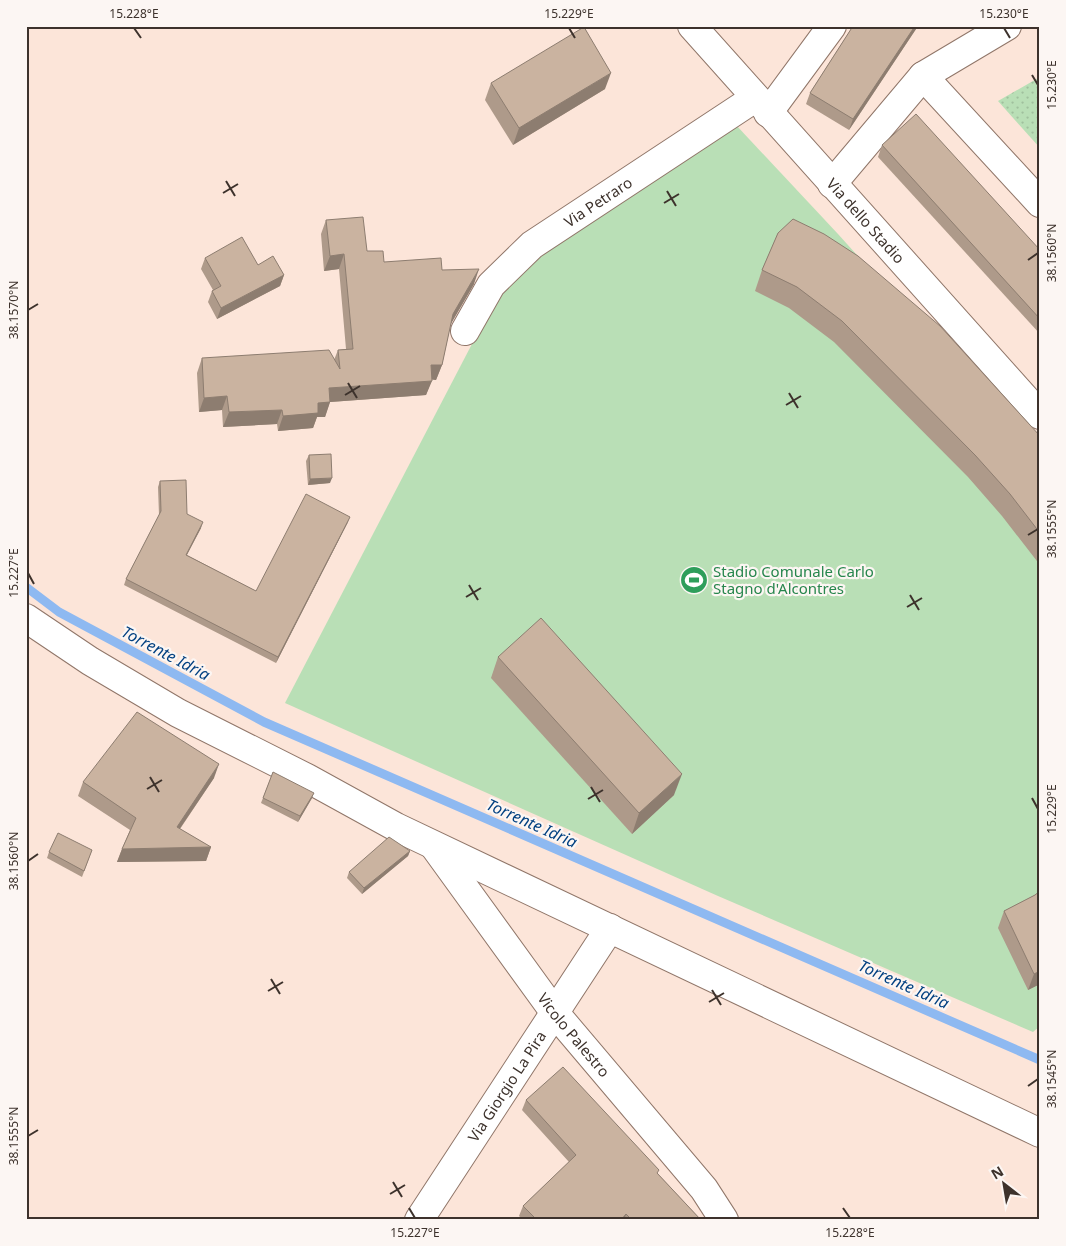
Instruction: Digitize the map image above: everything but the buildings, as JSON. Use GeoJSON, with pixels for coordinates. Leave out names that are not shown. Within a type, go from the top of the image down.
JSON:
{"type":"FeatureCollection","features":[{"type":"Feature","properties":{"kind":"street","name":"Via dello Stadio"},"geometry":{"type":"LineString","coordinates":[[692,26],[1040,415]]}},
{"type":"Feature","properties":{"kind":"street"},"geometry":{"type":"LineString","coordinates":[[762,105],[832,26]]}},
{"type":"Feature","properties":{"kind":"street"},"geometry":{"type":"LineString","coordinates":[[832,184],[923,76],[1007,26]]}},
{"type":"Feature","properties":{"kind":"street"},"geometry":{"type":"LineString","coordinates":[[923,76],[1040,203]]}},
{"type":"Feature","properties":{"kind":"street","name":"Via Petraro"},"geometry":{"type":"LineString","coordinates":[[465,331],[490,285],[532,245],[762,105]]}},
{"type":"Feature","properties":{"kind":"street"},"geometry":{"type":"LineString","coordinates":[[26,618],[90,661],[178,713],[432,844],[1040,1133]]}},
{"type":"Feature","properties":{"kind":"street","name":"Vicolo Palestro"},"geometry":{"type":"LineString","coordinates":[[432,844],[554,1013],[704,1189],[724,1220]]}},
{"type":"Feature","properties":{"kind":"street","name":"Via Giorgio La Pira"},"geometry":{"type":"LineString","coordinates":[[419,1220],[610,928]]}},
{"type":"Feature","properties":{"kind":"green space"},"geometry":{"type":"Polygon","coordinates":[[[1040,77],[1040,148],[998,101],[1040,77]]]}},
{"type":"Feature","properties":{"kind":"green space","name":"Stadio Comunale Carlo Stagno d'Alcontres"},"geometry":{"type":"Polygon","coordinates":[[[736,125],[838,234],[1040,458],[1040,1026],[1033,1032],[718,896],[285,703],[498,294],[537,256],[736,125]]]}},
{"type":"Feature","properties":{"kind":"waterway","name":"Torrente Idria"},"geometry":{"type":"LineString","coordinates":[[26,587],[59,612],[264,722],[1040,1060]]}},
{"type":"Feature","properties":{"kind":"place","name":"Stadio Comunale Carlo Stagno d'Alcontres"},"geometry":{"type":"Point","coordinates":[694,580]}}]}
